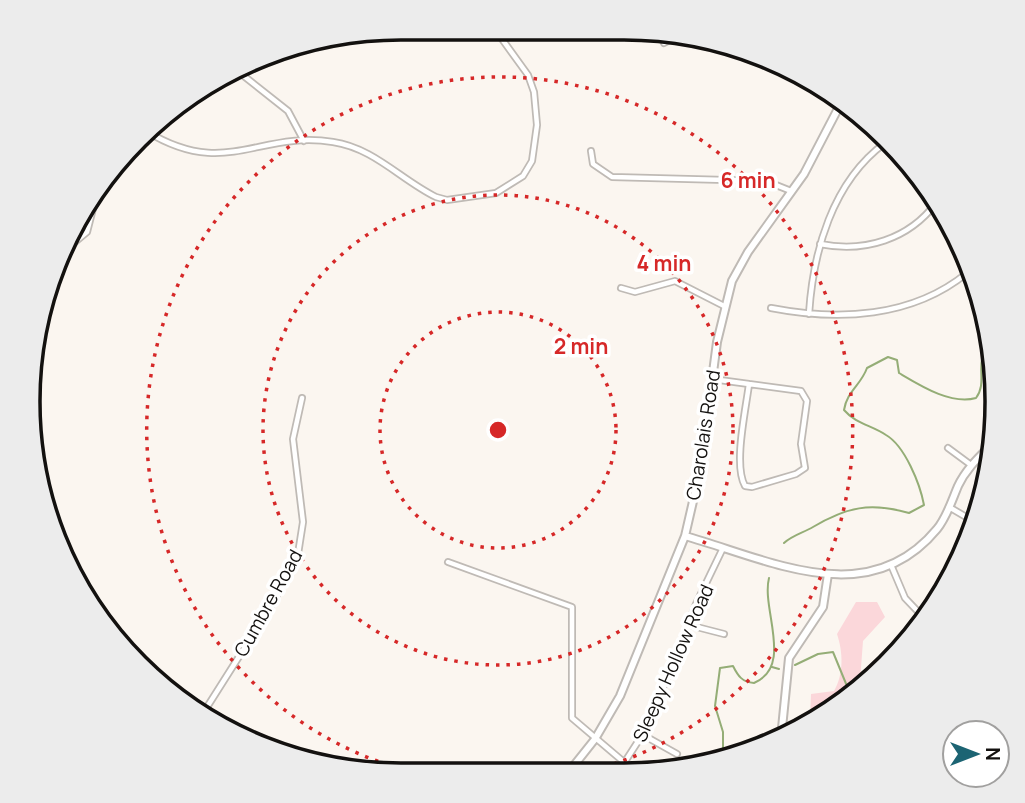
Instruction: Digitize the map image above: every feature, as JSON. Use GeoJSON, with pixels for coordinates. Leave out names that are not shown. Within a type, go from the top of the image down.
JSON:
{"type":"FeatureCollection","features":[{"type":"Feature","properties":{"kind":"street"},"geometry":{"type":"LineString","coordinates":[[157,136],[191,152],[210,154],[304,141],[332,141],[360,150],[427,192],[447,200],[495,193],[523,176],[532,161],[537,104],[528,75],[503,40]]}},
{"type":"Feature","properties":{"kind":"street"},"geometry":{"type":"LineString","coordinates":[[245,76],[288,111],[304,141]]}},
{"type":"Feature","properties":{"kind":"street","name":"Charolais Road"},"geometry":{"type":"LineString","coordinates":[[576,763],[595,739],[620,696],[685,536],[700,471],[724,306],[739,265],[792,192],[837,110]]}},
{"type":"Feature","properties":{"kind":"street"},"geometry":{"type":"LineString","coordinates":[[809,314],[820,244],[830,218],[860,167],[880,147]]}},
{"type":"Feature","properties":{"kind":"street"},"geometry":{"type":"LineString","coordinates":[[591,151],[593,164],[612,177],[766,181],[792,192]]}},
{"type":"Feature","properties":{"kind":"street"},"geometry":{"type":"LineString","coordinates":[[820,244],[853,247],[891,238],[917,223],[929,210]]}},
{"type":"Feature","properties":{"kind":"street"},"geometry":{"type":"LineString","coordinates":[[80,238],[87,232],[90,219]]}},
{"type":"Feature","properties":{"kind":"street"},"geometry":{"type":"LineString","coordinates":[[771,308],[809,314],[874,313],[914,304],[940,292],[962,276]]}},
{"type":"Feature","properties":{"kind":"street"},"geometry":{"type":"LineString","coordinates":[[621,288],[635,292],[676,281],[724,306]]}},
{"type":"Feature","properties":{"kind":"street"},"geometry":{"type":"LineString","coordinates":[[712,379],[749,384],[800,391],[807,401],[801,444],[805,468],[796,474],[752,487],[745,486],[742,481],[741,466],[749,384]]}},
{"type":"Feature","properties":{"kind":"street","name":"Cumbre Road"},"geometry":{"type":"LineString","coordinates":[[208,706],[271,605],[299,554],[303,522],[293,439],[302,398]]}},
{"type":"Feature","properties":{"kind":"street"},"geometry":{"type":"LineString","coordinates":[[948,447],[971,465]]}},
{"type":"Feature","properties":{"kind":"street"},"geometry":{"type":"LineString","coordinates":[[685,536],[790,569],[828,574],[864,573],[891,565],[919,549],[939,527],[971,465],[981,455]]}},
{"type":"Feature","properties":{"kind":"street"},"geometry":{"type":"LineString","coordinates":[[949,507],[966,517]]}},
{"type":"Feature","properties":{"kind":"street","name":"Sleepy Hollow Road"},"geometry":{"type":"LineString","coordinates":[[625,763],[643,735],[723,548]]}},
{"type":"Feature","properties":{"kind":"street"},"geometry":{"type":"LineString","coordinates":[[448,562],[572,607],[572,718],[625,763]]}},
{"type":"Feature","properties":{"kind":"street"},"geometry":{"type":"LineString","coordinates":[[891,565],[905,598],[917,611]]}},
{"type":"Feature","properties":{"kind":"street"},"geometry":{"type":"LineString","coordinates":[[782,725],[789,658],[823,607],[828,574]]}},
{"type":"Feature","properties":{"kind":"street"},"geometry":{"type":"LineString","coordinates":[[689,625],[724,634]]}},
{"type":"Feature","properties":{"kind":"street"},"geometry":{"type":"LineString","coordinates":[[643,735],[677,754]]}},
{"type":"Feature","properties":{"kind":"shaded area"},"geometry":{"type":"Polygon","coordinates":[[[856,602],[877,602],[885,617],[863,641],[861,674],[810,710],[811,694],[834,691],[840,677],[842,663],[837,634],[856,602]]]}},
{"type":"Feature","properties":{"kind":"waterway"},"geometry":{"type":"LineString","coordinates":[[784,543],[825,520],[859,508],[882,508],[909,513],[924,505],[905,456],[893,440],[844,410],[848,398],[867,368],[888,357],[897,360],[899,373],[926,388],[946,397],[966,399],[976,398],[980,391],[982,357]]}},
{"type":"Feature","properties":{"kind":"waterway"},"geometry":{"type":"LineString","coordinates":[[723,748],[723,732],[715,706],[720,668],[733,666],[741,678],[754,683],[766,675],[772,664],[774,636],[769,605],[769,578]]}},
{"type":"Feature","properties":{"kind":"waterway"},"geometry":{"type":"LineString","coordinates":[[795,665],[818,654],[833,652],[847,685]]}},
{"type":"Feature","properties":{"kind":"waterway"},"geometry":{"type":"LineString","coordinates":[[772,667],[779,669]]}}]}
